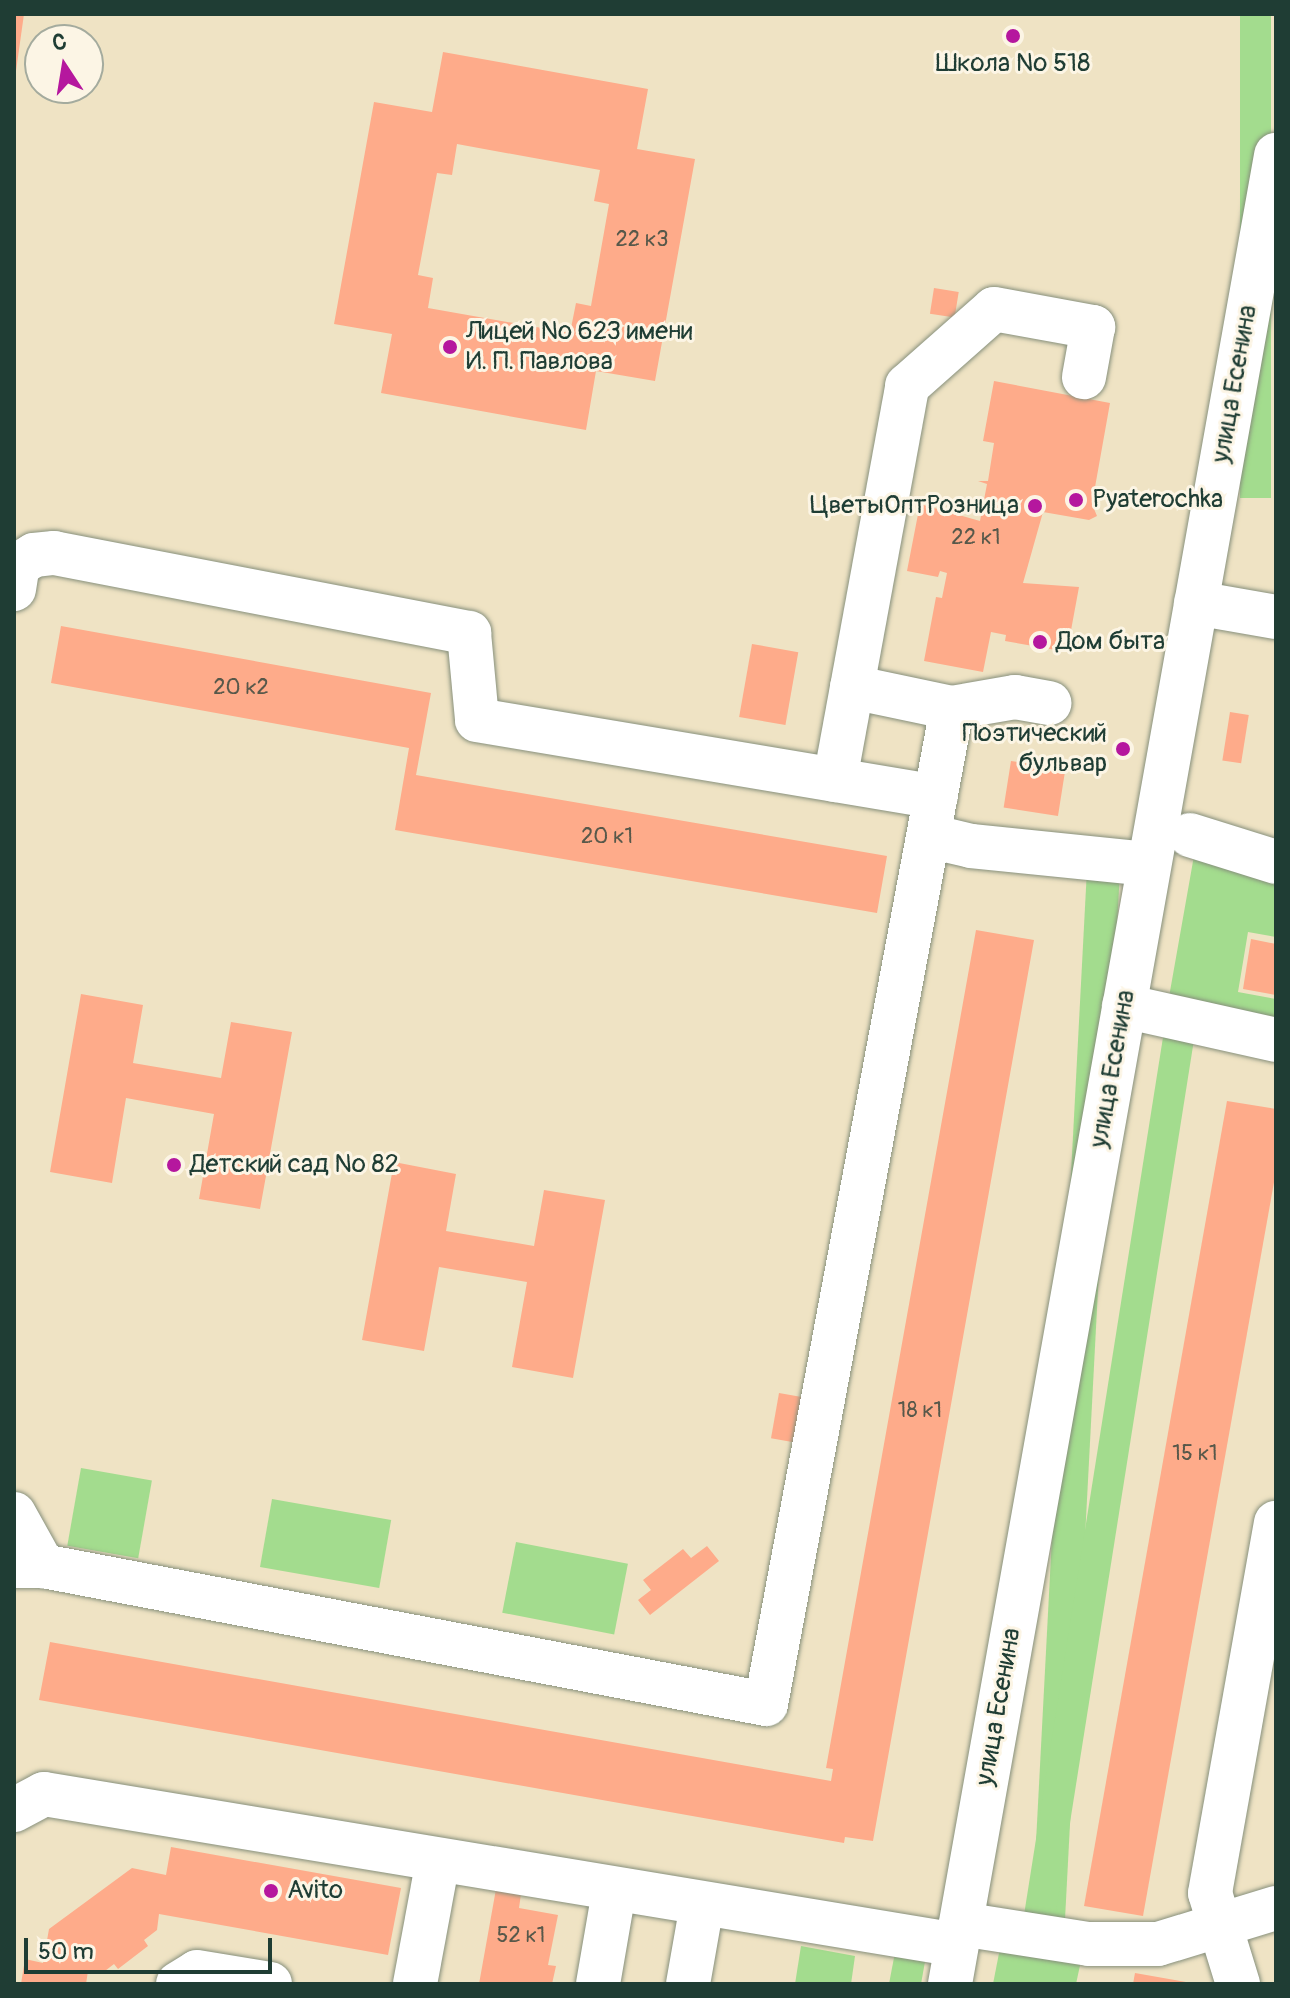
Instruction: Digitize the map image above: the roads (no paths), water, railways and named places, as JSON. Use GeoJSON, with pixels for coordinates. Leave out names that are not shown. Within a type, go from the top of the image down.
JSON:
{"type":"FeatureCollection","features":[{"type":"Feature","properties":{"kind":"street","name":"улица Есенина"},"geometry":{"type":"LineString","coordinates":[[956,1951],[1276,155]]}},
{"type":"Feature","properties":{"kind":"street"},"geometry":{"type":"LineString","coordinates":[[835,780],[907,386],[994,309],[1093,327],[1084,377]]}},
{"type":"Feature","properties":{"kind":"street"},"geometry":{"type":"LineString","coordinates":[[14,589],[18,565],[34,555],[54,553],[469,633],[477,720],[835,780],[932,817],[971,846],[1149,864]]}},
{"type":"Feature","properties":{"kind":"street"},"geometry":{"type":"LineString","coordinates":[[1196,603],[1276,617]]}},
{"type":"Feature","properties":{"kind":"street"},"geometry":{"type":"LineString","coordinates":[[852,687],[952,708],[1015,697],[1049,703]]}},
{"type":"Feature","properties":{"kind":"street"},"geometry":{"type":"LineString","coordinates":[[14,1514],[28,1566],[766,1704],[952,708]]}},
{"type":"Feature","properties":{"kind":"street"},"geometry":{"type":"LineString","coordinates":[[1190,835],[1276,862]]}},
{"type":"Feature","properties":{"kind":"street"},"geometry":{"type":"LineString","coordinates":[[1124,1006],[1276,1040]]}},
{"type":"Feature","properties":{"kind":"street"},"geometry":{"type":"LineString","coordinates":[[1238,1984],[1210,1893],[1276,1523]]}},
{"type":"Feature","properties":{"kind":"street"},"geometry":{"type":"LineString","coordinates":[[14,1810],[44,1794],[956,1951],[1158,1944],[1276,1908]]}},
{"type":"Feature","properties":{"kind":"street"},"geometry":{"type":"LineString","coordinates":[[415,1984],[438,1860]]}},
{"type":"Feature","properties":{"kind":"street"},"geometry":{"type":"LineString","coordinates":[[598,1984],[614,1891]]}},
{"type":"Feature","properties":{"kind":"street"},"geometry":{"type":"LineString","coordinates":[[688,1984],[702,1905]]}},
{"type":"Feature","properties":{"kind":"street"},"geometry":{"type":"LineString","coordinates":[[178,1984],[197,1972],[270,1984]]}},
{"type":"Feature","properties":{"kind":"place","name":"Школа № 518"},"geometry":{"type":"Point","coordinates":[1013,36]}},
{"type":"Feature","properties":{"kind":"place","name":"Лицей № 623 имени И. П. Павлова"},"geometry":{"type":"Point","coordinates":[450,347]}},
{"type":"Feature","properties":{"kind":"place","name":"Pyaterochka"},"geometry":{"type":"Point","coordinates":[1076,500]}},
{"type":"Feature","properties":{"kind":"place","name":"ЦветыОптРозница"},"geometry":{"type":"Point","coordinates":[1035,506]}},
{"type":"Feature","properties":{"kind":"place","name":"Дом быта"},"geometry":{"type":"Point","coordinates":[1040,642]}},
{"type":"Feature","properties":{"kind":"place","name":"Поэтический бульвар"},"geometry":{"type":"Point","coordinates":[1123,749]}},
{"type":"Feature","properties":{"kind":"place","name":"Детский сад № 82"},"geometry":{"type":"Point","coordinates":[174,1165]}},
{"type":"Feature","properties":{"kind":"place","name":"Avito"},"geometry":{"type":"Point","coordinates":[271,1891]}}]}
